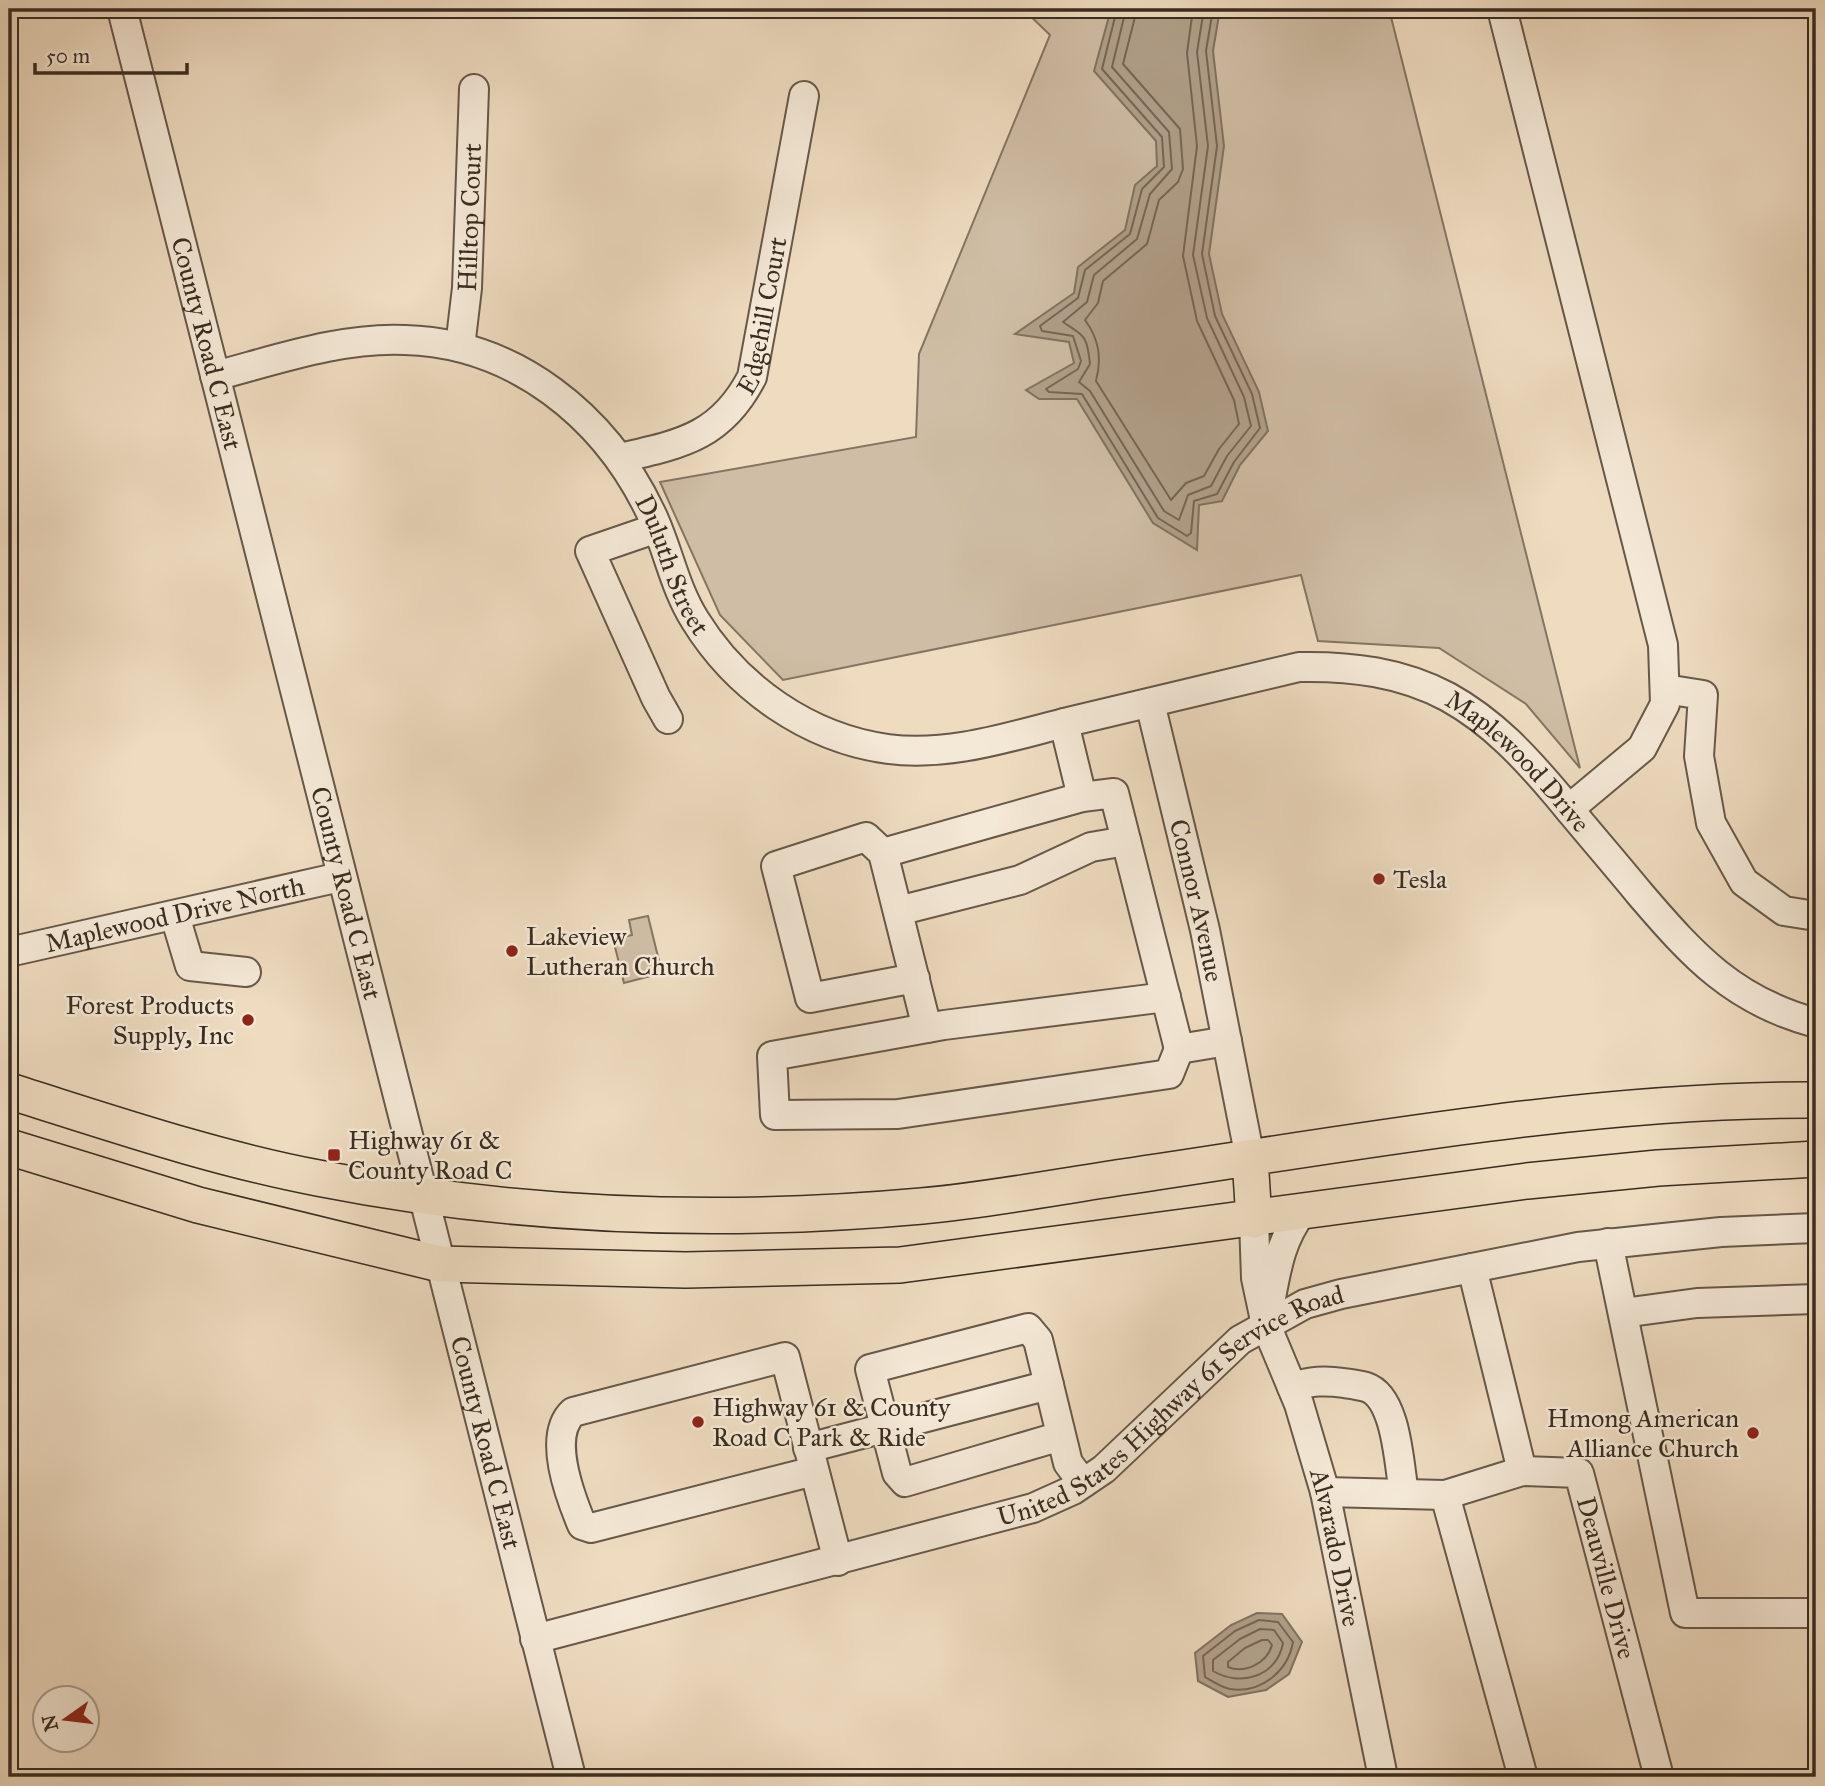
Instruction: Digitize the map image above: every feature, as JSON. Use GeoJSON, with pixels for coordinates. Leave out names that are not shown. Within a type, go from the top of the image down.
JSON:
{"type":"FeatureCollection","features":[{"type":"Feature","properties":{"kind":"main road"},"geometry":{"type":"LineString","coordinates":[[9,1091],[243,1161],[319,1179],[423,1195],[606,1213],[709,1216],[812,1214],[938,1205],[1541,1118],[1752,1100],[1816,1100]]}},
{"type":"Feature","properties":{"kind":"main road"},"geometry":{"type":"LineString","coordinates":[[9,1147],[198,1205],[440,1264],[686,1270],[900,1265],[1254,1220],[1527,1181],[1658,1168],[1816,1159]]}},
{"type":"Feature","properties":{"kind":"main road","name":"Connor Avenue"},"geometry":{"type":"LineString","coordinates":[[1250,1158],[1254,1220]]}},
{"type":"Feature","properties":{"kind":"street","name":"County Road C East"},"geometry":{"type":"LineString","coordinates":[[122,9],[570,1777]]}},
{"type":"Feature","properties":{"kind":"street"},"geometry":{"type":"LineString","coordinates":[[1502,9],[1663,645],[1665,704],[1642,748],[1569,809]]}},
{"type":"Feature","properties":{"kind":"street","name":"Hilltop Court"},"geometry":{"type":"LineString","coordinates":[[460,347],[467,288],[474,89]]}},
{"type":"Feature","properties":{"kind":"street","name":"Edgehill Court"},"geometry":{"type":"LineString","coordinates":[[620,458],[680,443],[705,432],[723,418],[746,387],[758,354],[804,96]]}},
{"type":"Feature","properties":{"kind":"street","name":"Duluth Street"},"geometry":{"type":"LineString","coordinates":[[215,376],[366,341],[403,340],[460,347],[510,366],[562,398],[595,428],[620,458],[657,528],[676,586],[712,646],[737,674],[765,698],[816,728],[887,748],[953,750],[1150,703]]}},
{"type":"Feature","properties":{"kind":"street"},"geometry":{"type":"LineString","coordinates":[[657,528],[590,551],[668,719]]}},
{"type":"Feature","properties":{"kind":"street","name":"Maplewood Drive"},"geometry":{"type":"LineString","coordinates":[[1150,703],[1299,667],[1377,671],[1447,696],[1507,739],[1702,964],[1757,1001],[1816,1023]]}},
{"type":"Feature","properties":{"kind":"street"},"geometry":{"type":"LineString","coordinates":[[1665,688],[1703,695],[1699,756],[1711,823],[1744,882],[1784,911],[1816,916]]}},
{"type":"Feature","properties":{"kind":"street","name":"Connor Avenue"},"geometry":{"type":"LineString","coordinates":[[1150,703],[1205,930],[1250,1158]]}},
{"type":"Feature","properties":{"kind":"street"},"geometry":{"type":"LineString","coordinates":[[1064,723],[1082,797]]}},
{"type":"Feature","properties":{"kind":"street"},"geometry":{"type":"LineString","coordinates":[[883,853],[1082,797],[1114,793],[1166,997],[1179,1049],[1170,1074],[898,1114],[775,1115],[772,1056],[927,1028],[1166,997]]}},
{"type":"Feature","properties":{"kind":"street"},"geometry":{"type":"LineString","coordinates":[[915,978],[810,998],[776,866],[866,837],[883,853],[915,978],[927,1028]]}},
{"type":"Feature","properties":{"kind":"street"},"geometry":{"type":"LineString","coordinates":[[898,911],[1020,880],[1091,847],[1126,841]]}},
{"type":"Feature","properties":{"kind":"street","name":"Maplewood Drive North"},"geometry":{"type":"LineString","coordinates":[[9,952],[340,877]]}},
{"type":"Feature","properties":{"kind":"street"},"geometry":{"type":"LineString","coordinates":[[175,916],[190,966],[246,972]]}},
{"type":"Feature","properties":{"kind":"street"},"geometry":{"type":"LineString","coordinates":[[1179,1049],[1227,1041]]}},
{"type":"Feature","properties":{"kind":"street","name":"Connor Avenue"},"geometry":{"type":"LineString","coordinates":[[1207,1165],[1222,1150],[1232,1130],[1240,1101]]}},
{"type":"Feature","properties":{"kind":"street"},"geometry":{"type":"LineString","coordinates":[[1266,1325],[1280,1251],[1287,1231],[1302,1212]]}},
{"type":"Feature","properties":{"kind":"street","name":"Alvarado Drive"},"geometry":{"type":"LineString","coordinates":[[1254,1220],[1256,1278],[1266,1325],[1292,1387],[1325,1492],[1383,1777]]}},
{"type":"Feature","properties":{"kind":"street","name":"United States Highway 61 Service Road"},"geometry":{"type":"LineString","coordinates":[[535,1639],[1015,1515],[1083,1483],[1132,1445],[1231,1348],[1305,1304],[1341,1294],[1608,1243],[1721,1232],[1816,1228]]}},
{"type":"Feature","properties":{"kind":"street"},"geometry":{"type":"LineString","coordinates":[[1608,1243],[1685,1613],[1816,1613]]}},
{"type":"Feature","properties":{"kind":"street"},"geometry":{"type":"LineString","coordinates":[[1325,1492],[1445,1494],[1522,1471],[1472,1268]]}},
{"type":"Feature","properties":{"kind":"street"},"geometry":{"type":"LineString","coordinates":[[1623,1313],[1696,1303],[1816,1299]]}},
{"type":"Feature","properties":{"kind":"street"},"geometry":{"type":"LineString","coordinates":[[1061,1436],[905,1482],[897,1473],[870,1369],[1028,1328],[1038,1340],[1068,1463],[1083,1483]]}},
{"type":"Feature","properties":{"kind":"street"},"geometry":{"type":"LineString","coordinates":[[838,1561],[811,1460],[785,1357],[573,1412],[564,1420],[559,1443],[576,1511],[582,1525],[592,1528],[811,1460],[885,1427],[1049,1385]]}},
{"type":"Feature","properties":{"kind":"street"},"geometry":{"type":"LineString","coordinates":[[1292,1387],[1316,1380],[1338,1382],[1368,1387],[1382,1399],[1390,1414],[1404,1494]]}},
{"type":"Feature","properties":{"kind":"street","name":"Deauville Drive"},"geometry":{"type":"LineString","coordinates":[[1522,1471],[1579,1473],[1659,1777]]}},
{"type":"Feature","properties":{"kind":"street"},"geometry":{"type":"LineString","coordinates":[[1445,1494],[1523,1777]]}},
{"type":"Feature","properties":{"kind":"shaded area"},"geometry":{"type":"Polygon","coordinates":[[[1023,9],[1389,9],[1580,768],[1526,704],[1439,648],[1318,641],[1301,575],[783,680],[720,615],[660,482],[916,437],[919,354],[1050,35],[1023,9]]]}},
{"type":"Feature","properties":{"kind":"shaded area"},"geometry":{"type":"Polygon","coordinates":[[[648,916],[662,973],[624,983],[613,939],[632,935],[629,920],[648,916]]]}},
{"type":"Feature","properties":{"kind":"water"},"geometry":{"type":"Polygon","coordinates":[[[1111,9],[1220,9],[1213,51],[1224,146],[1209,254],[1222,314],[1259,392],[1268,431],[1240,465],[1222,501],[1199,505],[1197,550],[1153,523],[1077,399],[1039,399],[1026,390],[1074,363],[1069,342],[1015,334],[1074,293],[1078,267],[1125,230],[1135,185],[1157,166],[1156,141],[1094,71],[1111,9]]]}},
{"type":"Feature","properties":{"kind":"water"},"geometry":{"type":"Polygon","coordinates":[[[1257,1613],[1282,1614],[1302,1642],[1289,1674],[1266,1690],[1228,1697],[1198,1681],[1195,1653],[1231,1625],[1257,1613]]]}},
{"type":"Feature","properties":{"kind":"place","name":"Tesla"},"geometry":{"type":"Point","coordinates":[1379,879]}},
{"type":"Feature","properties":{"kind":"place","name":"Lakeview Lutheran Church"},"geometry":{"type":"Point","coordinates":[512,951]}},
{"type":"Feature","properties":{"kind":"place","name":"Forest Products Supply, Inc"},"geometry":{"type":"Point","coordinates":[248,1020]}},
{"type":"Feature","properties":{"kind":"place","name":"Highway 61 & County Road C"},"geometry":{"type":"Point","coordinates":[334,1155]}},
{"type":"Feature","properties":{"kind":"place","name":"Highway 61 & County Road C Park & Ride"},"geometry":{"type":"Point","coordinates":[698,1422]}},
{"type":"Feature","properties":{"kind":"place","name":"Hmong American Alliance Church"},"geometry":{"type":"Point","coordinates":[1753,1433]}}]}
